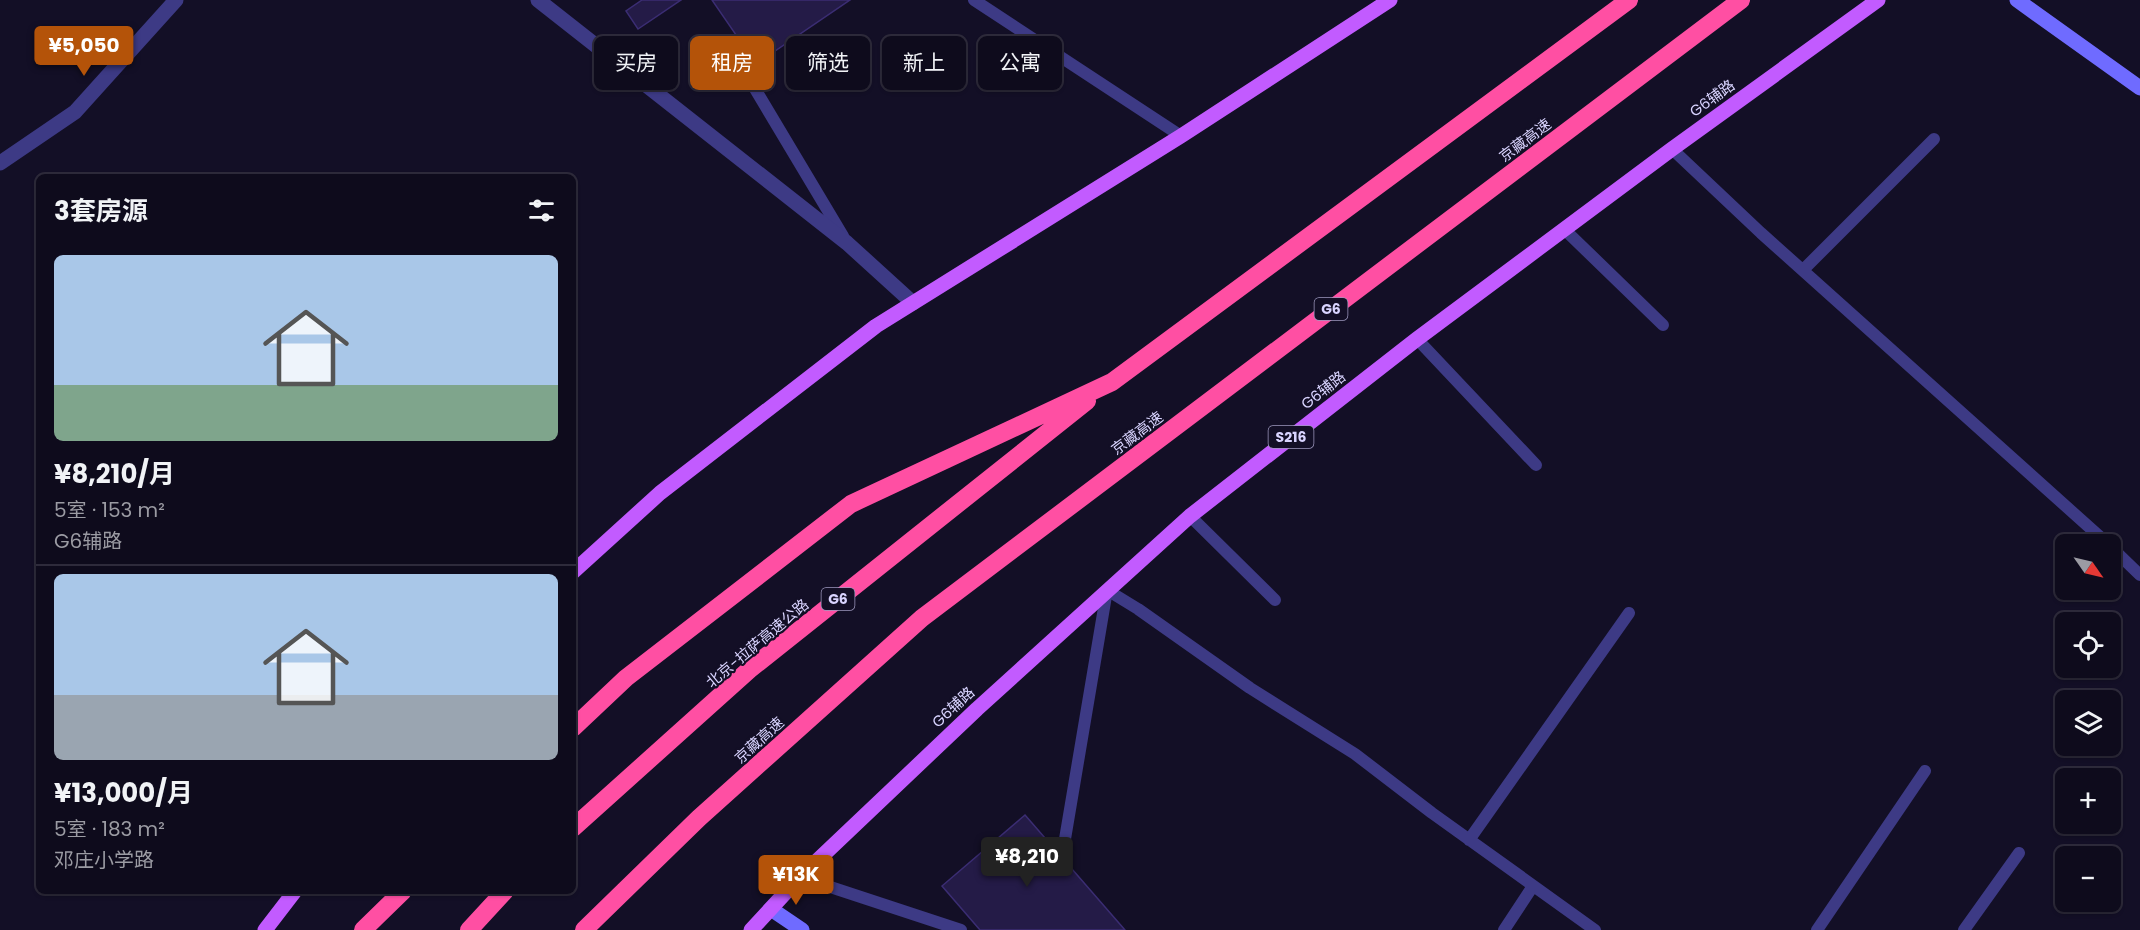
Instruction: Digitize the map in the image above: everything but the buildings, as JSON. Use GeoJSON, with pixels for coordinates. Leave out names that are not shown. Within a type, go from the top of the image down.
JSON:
{"type":"FeatureCollection","features":[{"type":"Feature","properties":{"kind":"highway"},"geometry":{"type":"LineString","coordinates":[[576,725],[626,678],[851,504],[1112,382],[1629,0]]}},
{"type":"Feature","properties":{"kind":"highway","name":"京藏高速"},"geometry":{"type":"LineString","coordinates":[[584,930],[699,818],[922,618],[1741,0]]}},
{"type":"Feature","properties":{"kind":"highway","name":"北京-拉萨高速公路"},"geometry":{"type":"LineString","coordinates":[[576,825],[749,670],[1112,382]]}},
{"type":"Feature","properties":{"kind":"highway"},"geometry":{"type":"LineString","coordinates":[[363,930],[401,894]]}},
{"type":"Feature","properties":{"kind":"highway"},"geometry":{"type":"LineString","coordinates":[[469,930],[501,894]]}},
{"type":"Feature","properties":{"kind":"main road"},"geometry":{"type":"LineString","coordinates":[[576,569],[660,493],[876,326],[1181,136],[1390,0]]}},
{"type":"Feature","properties":{"kind":"main road","name":"G6辅路"},"geometry":{"type":"LineString","coordinates":[[751,930],[800,878],[977,709],[1190,516],[1417,339],[1672,149],[1878,0]]}},
{"type":"Feature","properties":{"kind":"main road"},"geometry":{"type":"LineString","coordinates":[[2017,0],[2140,88]]}},
{"type":"Feature","properties":{"kind":"main road"},"geometry":{"type":"LineString","coordinates":[[265,930],[293,894]]}},
{"type":"Feature","properties":{"kind":"main road"},"geometry":{"type":"LineString","coordinates":[[771,909],[802,930]]}},
{"type":"Feature","properties":{"kind":"street"},"geometry":{"type":"LineString","coordinates":[[0,163],[75,112],[176,0]]}},
{"type":"Feature","properties":{"kind":"street"},"geometry":{"type":"LineString","coordinates":[[538,0],[847,243],[914,303]]}},
{"type":"Feature","properties":{"kind":"lane"},"geometry":{"type":"LineString","coordinates":[[974,0],[1181,136]]}},
{"type":"Feature","properties":{"kind":"lane"},"geometry":{"type":"LineString","coordinates":[[756,90],[847,243]]}},
{"type":"Feature","properties":{"kind":"lane"},"geometry":{"type":"LineString","coordinates":[[1803,270],[1934,139]]}},
{"type":"Feature","properties":{"kind":"lane"},"geometry":{"type":"LineString","coordinates":[[1672,149],[1803,270],[2098,534]]}},
{"type":"Feature","properties":{"kind":"lane"},"geometry":{"type":"LineString","coordinates":[[1564,229],[1663,325]]}},
{"type":"Feature","properties":{"kind":"lane"},"geometry":{"type":"LineString","coordinates":[[1417,339],[1536,465]]}},
{"type":"Feature","properties":{"kind":"lane"},"geometry":{"type":"LineString","coordinates":[[1190,516],[1275,600]]}},
{"type":"Feature","properties":{"kind":"lane"},"geometry":{"type":"LineString","coordinates":[[2121,556],[2140,575]]}},
{"type":"Feature","properties":{"kind":"lane"},"geometry":{"type":"LineString","coordinates":[[1065,838],[1107,590],[1138,609],[1250,688],[1355,754],[1469,840],[1595,930]]}},
{"type":"Feature","properties":{"kind":"lane"},"geometry":{"type":"LineString","coordinates":[[1469,840],[1629,613]]}},
{"type":"Feature","properties":{"kind":"lane"},"geometry":{"type":"LineString","coordinates":[[1817,930],[1925,771]]}},
{"type":"Feature","properties":{"kind":"lane"},"geometry":{"type":"LineString","coordinates":[[1964,930],[2019,853]]}},
{"type":"Feature","properties":{"kind":"lane"},"geometry":{"type":"LineString","coordinates":[[800,878],[961,930]]}},
{"type":"Feature","properties":{"kind":"lane"},"geometry":{"type":"LineString","coordinates":[[1504,930],[1533,886]]}}]}
